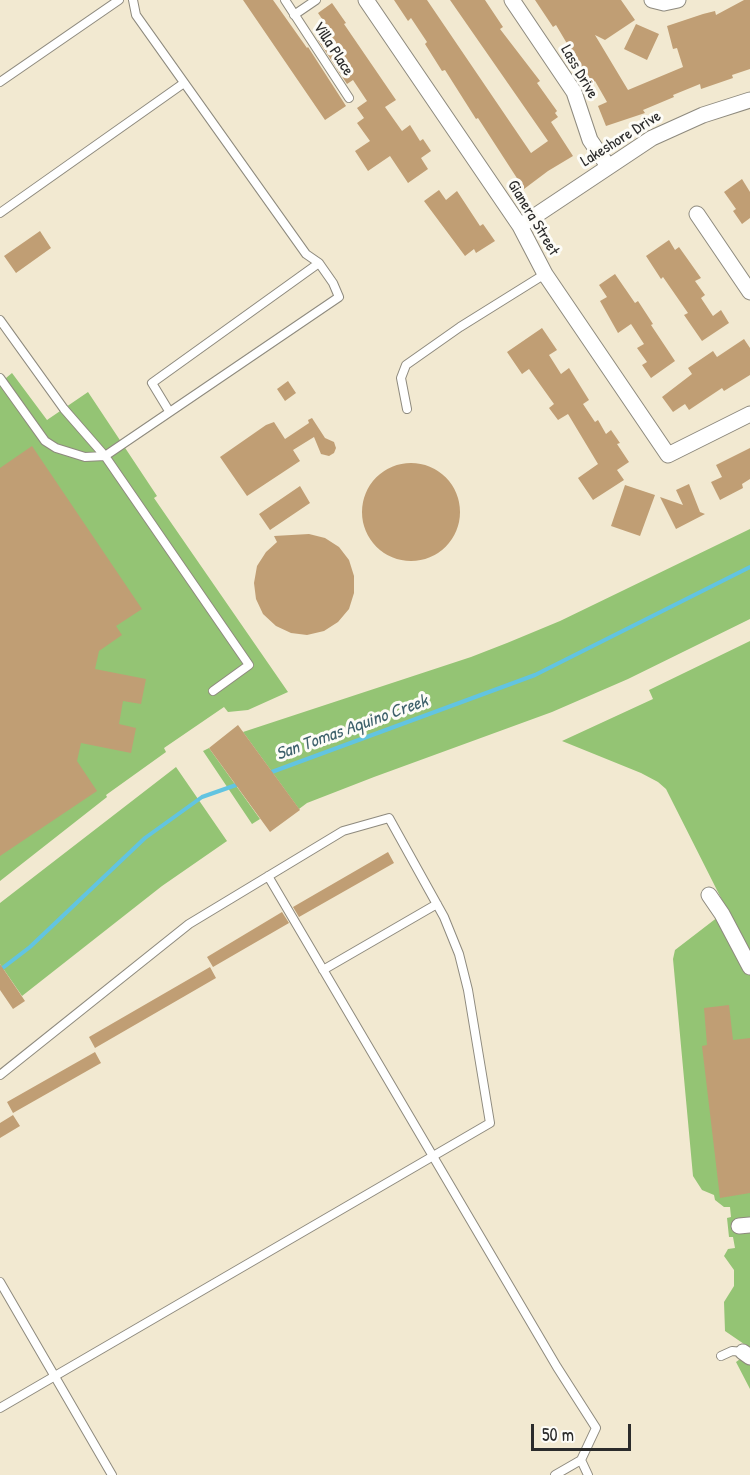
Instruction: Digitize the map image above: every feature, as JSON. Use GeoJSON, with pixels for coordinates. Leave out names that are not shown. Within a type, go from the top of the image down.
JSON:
{"type":"FeatureCollection","features":[{"type":"Feature","properties":{"kind":"street","name":"Gianera Street"},"geometry":{"type":"LineString","coordinates":[[366,0],[520,226],[545,274],[668,455],[750,414]]}},
{"type":"Feature","properties":{"kind":"street","name":"Lass Drive"},"geometry":{"type":"LineString","coordinates":[[512,0],[574,92],[590,140],[608,166]]}},
{"type":"Feature","properties":{"kind":"street"},"geometry":{"type":"LineString","coordinates":[[652,0],[664,3],[678,0]]}},
{"type":"Feature","properties":{"kind":"street","name":"Lakeshore Drive"},"geometry":{"type":"LineString","coordinates":[[520,226],[652,138],[675,126],[750,100]]}},
{"type":"Feature","properties":{"kind":"street"},"geometry":{"type":"LineString","coordinates":[[697,214],[750,292]]}},
{"type":"Feature","properties":{"kind":"street"},"geometry":{"type":"LineString","coordinates":[[709,896],[722,914],[750,967]]}},
{"type":"Feature","properties":{"kind":"lane"},"geometry":{"type":"LineString","coordinates":[[0,82],[119,0]]}},
{"type":"Feature","properties":{"kind":"lane"},"geometry":{"type":"LineString","coordinates":[[0,378],[45,441],[56,448],[85,457],[105,456],[339,297],[333,283],[319,263],[306,254],[136,15],[133,0]]}},
{"type":"Feature","properties":{"kind":"lane","name":"Villa Place"},"geometry":{"type":"LineString","coordinates":[[285,0],[349,98]]}},
{"type":"Feature","properties":{"kind":"lane","name":"Villa Place"},"geometry":{"type":"LineString","coordinates":[[294,15],[316,0]]}},
{"type":"Feature","properties":{"kind":"lane"},"geometry":{"type":"LineString","coordinates":[[0,213],[184,83]]}},
{"type":"Feature","properties":{"kind":"lane"},"geometry":{"type":"LineString","coordinates":[[169,411],[152,384],[319,263]]}},
{"type":"Feature","properties":{"kind":"lane"},"geometry":{"type":"LineString","coordinates":[[407,409],[401,378],[406,365],[460,327],[545,274]]}},
{"type":"Feature","properties":{"kind":"lane"},"geometry":{"type":"LineString","coordinates":[[0,320],[64,409],[105,456],[249,665],[213,691]]}},
{"type":"Feature","properties":{"kind":"lane"},"geometry":{"type":"LineString","coordinates":[[0,1075],[189,924],[343,831],[389,818],[437,904],[452,936],[464,971],[490,1123],[0,1408]]}},
{"type":"Feature","properties":{"kind":"lane"},"geometry":{"type":"LineString","coordinates":[[268,876],[557,1367],[596,1428],[581,1460],[555,1475]]}},
{"type":"Feature","properties":{"kind":"lane"},"geometry":{"type":"LineString","coordinates":[[323,970],[437,904]]}},
{"type":"Feature","properties":{"kind":"lane"},"geometry":{"type":"LineString","coordinates":[[0,1282],[112,1475]]}},
{"type":"Feature","properties":{"kind":"lane"},"geometry":{"type":"LineString","coordinates":[[721,1356],[732,1351],[748,1354]]}},
{"type":"Feature","properties":{"kind":"lane"},"geometry":{"type":"LineString","coordinates":[[581,1460],[588,1475]]}},
{"type":"Feature","properties":{"kind":"green space"},"geometry":{"type":"Polygon","coordinates":[[[12,373],[47,420],[88,392],[157,496],[154,498],[288,692],[248,710],[228,712],[224,707],[164,748],[166,752],[106,795],[107,797],[0,881],[0,383],[12,373]]]}},
{"type":"Feature","properties":{"kind":"green space"},"geometry":{"type":"Polygon","coordinates":[[[750,529],[750,619],[628,679],[552,712],[374,777],[307,803],[299,809],[243,732],[507,643],[560,621],[750,529]]]}},
{"type":"Feature","properties":{"kind":"green space"},"geometry":{"type":"Polygon","coordinates":[[[750,641],[750,1389],[736,1362],[743,1357],[744,1344],[725,1331],[724,1302],[734,1286],[734,1270],[724,1256],[728,1249],[735,1248],[733,1237],[729,1237],[727,1218],[731,1217],[730,1207],[724,1207],[715,1200],[714,1195],[702,1190],[693,1176],[673,959],[675,950],[727,910],[666,789],[641,773],[562,741],[653,699],[649,690],[750,641]]]}},
{"type":"Feature","properties":{"kind":"green space"},"geometry":{"type":"Polygon","coordinates":[[[209,748],[260,819],[252,824],[203,751],[209,748]]]}},
{"type":"Feature","properties":{"kind":"green space"},"geometry":{"type":"Polygon","coordinates":[[[176,767],[227,841],[162,886],[22,996],[0,964],[0,903],[176,767]]]}},
{"type":"Feature","properties":{"kind":"building"},"geometry":{"type":"Polygon","coordinates":[[[243,0],[273,0],[308,47],[346,106],[325,120],[243,0]]]}},
{"type":"Feature","properties":{"kind":"building"},"geometry":{"type":"Polygon","coordinates":[[[394,0],[427,0],[531,153],[548,141],[450,0],[485,0],[503,27],[500,29],[540,81],[537,83],[557,111],[555,113],[558,117],[551,122],[573,156],[524,189],[445,70],[442,71],[411,18],[408,21],[394,0]]]}},
{"type":"Feature","properties":{"kind":"building"},"geometry":{"type":"Polygon","coordinates":[[[535,0],[621,0],[635,20],[605,40],[595,35],[628,90],[683,67],[677,48],[673,49],[667,26],[715,11],[716,15],[744,0],[750,0],[750,69],[732,75],[733,78],[701,89],[700,84],[643,110],[645,113],[606,126],[598,106],[607,102],[595,81],[591,84],[556,25],[553,27],[535,0]]]}},
{"type":"Feature","properties":{"kind":"building"},"geometry":{"type":"Polygon","coordinates":[[[332,3],[396,100],[385,107],[402,131],[410,125],[420,141],[423,139],[431,151],[421,158],[428,169],[408,183],[390,156],[368,171],[355,151],[370,141],[357,123],[364,118],[357,108],[367,101],[353,80],[347,84],[318,40],[331,32],[318,13],[332,3]]]}},
{"type":"Feature","properties":{"kind":"building"},"geometry":{"type":"Polygon","coordinates":[[[636,24],[659,34],[647,60],[624,49],[636,24]]]}},
{"type":"Feature","properties":{"kind":"building"},"geometry":{"type":"Polygon","coordinates":[[[742,179],[750,192],[750,218],[742,224],[733,211],[736,209],[724,192],[742,179]]]}},
{"type":"Feature","properties":{"kind":"building"},"geometry":{"type":"Polygon","coordinates":[[[439,190],[446,200],[457,191],[480,226],[483,224],[495,241],[476,253],[474,249],[465,256],[424,201],[439,190]]]}},
{"type":"Feature","properties":{"kind":"building"},"geometry":{"type":"Polygon","coordinates":[[[40,231],[51,248],[16,273],[4,256],[40,231]]]}},
{"type":"Feature","properties":{"kind":"building"},"geometry":{"type":"Polygon","coordinates":[[[669,240],[675,250],[679,247],[701,278],[695,281],[705,295],[701,298],[713,316],[721,310],[729,323],[702,341],[684,315],[688,313],[646,256],[669,240]]]}},
{"type":"Feature","properties":{"kind":"building"},"geometry":{"type":"Polygon","coordinates":[[[615,274],[635,303],[638,301],[675,361],[651,378],[642,365],[647,362],[637,348],[644,344],[631,324],[618,333],[600,301],[607,297],[599,285],[615,274]]]}},
{"type":"Feature","properties":{"kind":"building"},"geometry":{"type":"Polygon","coordinates":[[[542,328],[557,350],[549,355],[561,374],[569,368],[589,400],[583,404],[595,422],[598,420],[606,434],[611,430],[629,462],[617,470],[624,480],[593,500],[578,478],[598,464],[568,414],[558,420],[549,408],[554,404],[529,369],[522,374],[507,352],[542,328]]]}},
{"type":"Feature","properties":{"kind":"building"},"geometry":{"type":"Polygon","coordinates":[[[744,339],[750,348],[750,375],[724,391],[722,388],[689,410],[685,404],[673,412],[662,397],[692,374],[688,368],[713,351],[717,357],[744,339]]]}},
{"type":"Feature","properties":{"kind":"building"},"geometry":{"type":"Polygon","coordinates":[[[288,381],[296,393],[285,401],[277,389],[288,381]]]}},
{"type":"Feature","properties":{"kind":"building"},"geometry":{"type":"Polygon","coordinates":[[[312,418],[325,438],[334,442],[336,448],[334,453],[329,456],[321,454],[314,437],[293,450],[300,461],[247,496],[220,457],[266,425],[274,422],[285,439],[309,423],[308,420],[312,418]]]}},
{"type":"Feature","properties":{"kind":"building"},"geometry":{"type":"Polygon","coordinates":[[[32,446],[142,609],[116,626],[122,635],[99,651],[95,669],[146,679],[141,704],[123,701],[119,724],[136,728],[131,753],[81,743],[77,761],[97,791],[0,856],[0,468],[32,446]]]}},
{"type":"Feature","properties":{"kind":"building"},"geometry":{"type":"Polygon","coordinates":[[[750,448],[750,479],[742,484],[743,488],[720,500],[711,482],[722,477],[716,465],[750,448]]]}},
{"type":"Feature","properties":{"kind":"building"},"geometry":{"type":"Polygon","coordinates":[[[411,463],[430,467],[446,477],[456,493],[460,512],[456,531],[446,547],[430,557],[411,561],[392,557],[376,547],[366,531],[362,512],[366,493],[376,477],[392,467],[411,463]]]}},
{"type":"Feature","properties":{"kind":"building"},"geometry":{"type":"Polygon","coordinates":[[[689,484],[700,512],[705,514],[676,529],[660,497],[683,505],[676,490],[689,484]]]}},
{"type":"Feature","properties":{"kind":"building"},"geometry":{"type":"Polygon","coordinates":[[[625,485],[655,495],[640,536],[611,526],[625,485]]]}},
{"type":"Feature","properties":{"kind":"building"},"geometry":{"type":"Polygon","coordinates":[[[300,486],[310,503],[270,530],[259,514],[300,486]]]}},
{"type":"Feature","properties":{"kind":"building"},"geometry":{"type":"Polygon","coordinates":[[[309,534],[325,538],[339,547],[349,560],[354,576],[354,593],[349,609],[338,622],[324,631],[307,635],[291,633],[276,626],[263,614],[256,599],[254,583],[257,566],[266,552],[277,542],[274,536],[309,534]]]}},
{"type":"Feature","properties":{"kind":"building"},"geometry":{"type":"Polygon","coordinates":[[[238,725],[300,810],[270,832],[209,748],[238,725]]]}},
{"type":"Feature","properties":{"kind":"building"},"geometry":{"type":"Polygon","coordinates":[[[388,852],[394,863],[299,917],[293,907],[388,852]]]}},
{"type":"Feature","properties":{"kind":"building"},"geometry":{"type":"Polygon","coordinates":[[[282,912],[289,923],[213,967],[207,957],[282,912]]]}},
{"type":"Feature","properties":{"kind":"building"},"geometry":{"type":"Polygon","coordinates":[[[0,964],[25,1001],[13,1009],[0,990],[0,964]]]}},
{"type":"Feature","properties":{"kind":"building"},"geometry":{"type":"Polygon","coordinates":[[[210,967],[216,978],[95,1048],[89,1037],[210,967]]]}},
{"type":"Feature","properties":{"kind":"building"},"geometry":{"type":"Polygon","coordinates":[[[729,1005],[733,1040],[750,1038],[750,1193],[720,1198],[702,1046],[707,1045],[704,1008],[729,1005]]]}},
{"type":"Feature","properties":{"kind":"building"},"geometry":{"type":"Polygon","coordinates":[[[95,1052],[101,1063],[13,1113],[7,1102],[95,1052]]]}},
{"type":"Feature","properties":{"kind":"building"},"geometry":{"type":"Polygon","coordinates":[[[13,1115],[20,1126],[0,1138],[0,1123],[13,1115]]]}},
{"type":"Feature","properties":{"kind":"waterway","name":"San Tomas Aquino Creek"},"geometry":{"type":"LineString","coordinates":[[269,773],[535,675],[750,567]]}},
{"type":"Feature","properties":{"kind":"waterway","name":"San Tomas Aquino Creek"},"geometry":{"type":"LineString","coordinates":[[0,970],[30,947],[145,838],[202,797],[239,784]]}}]}
